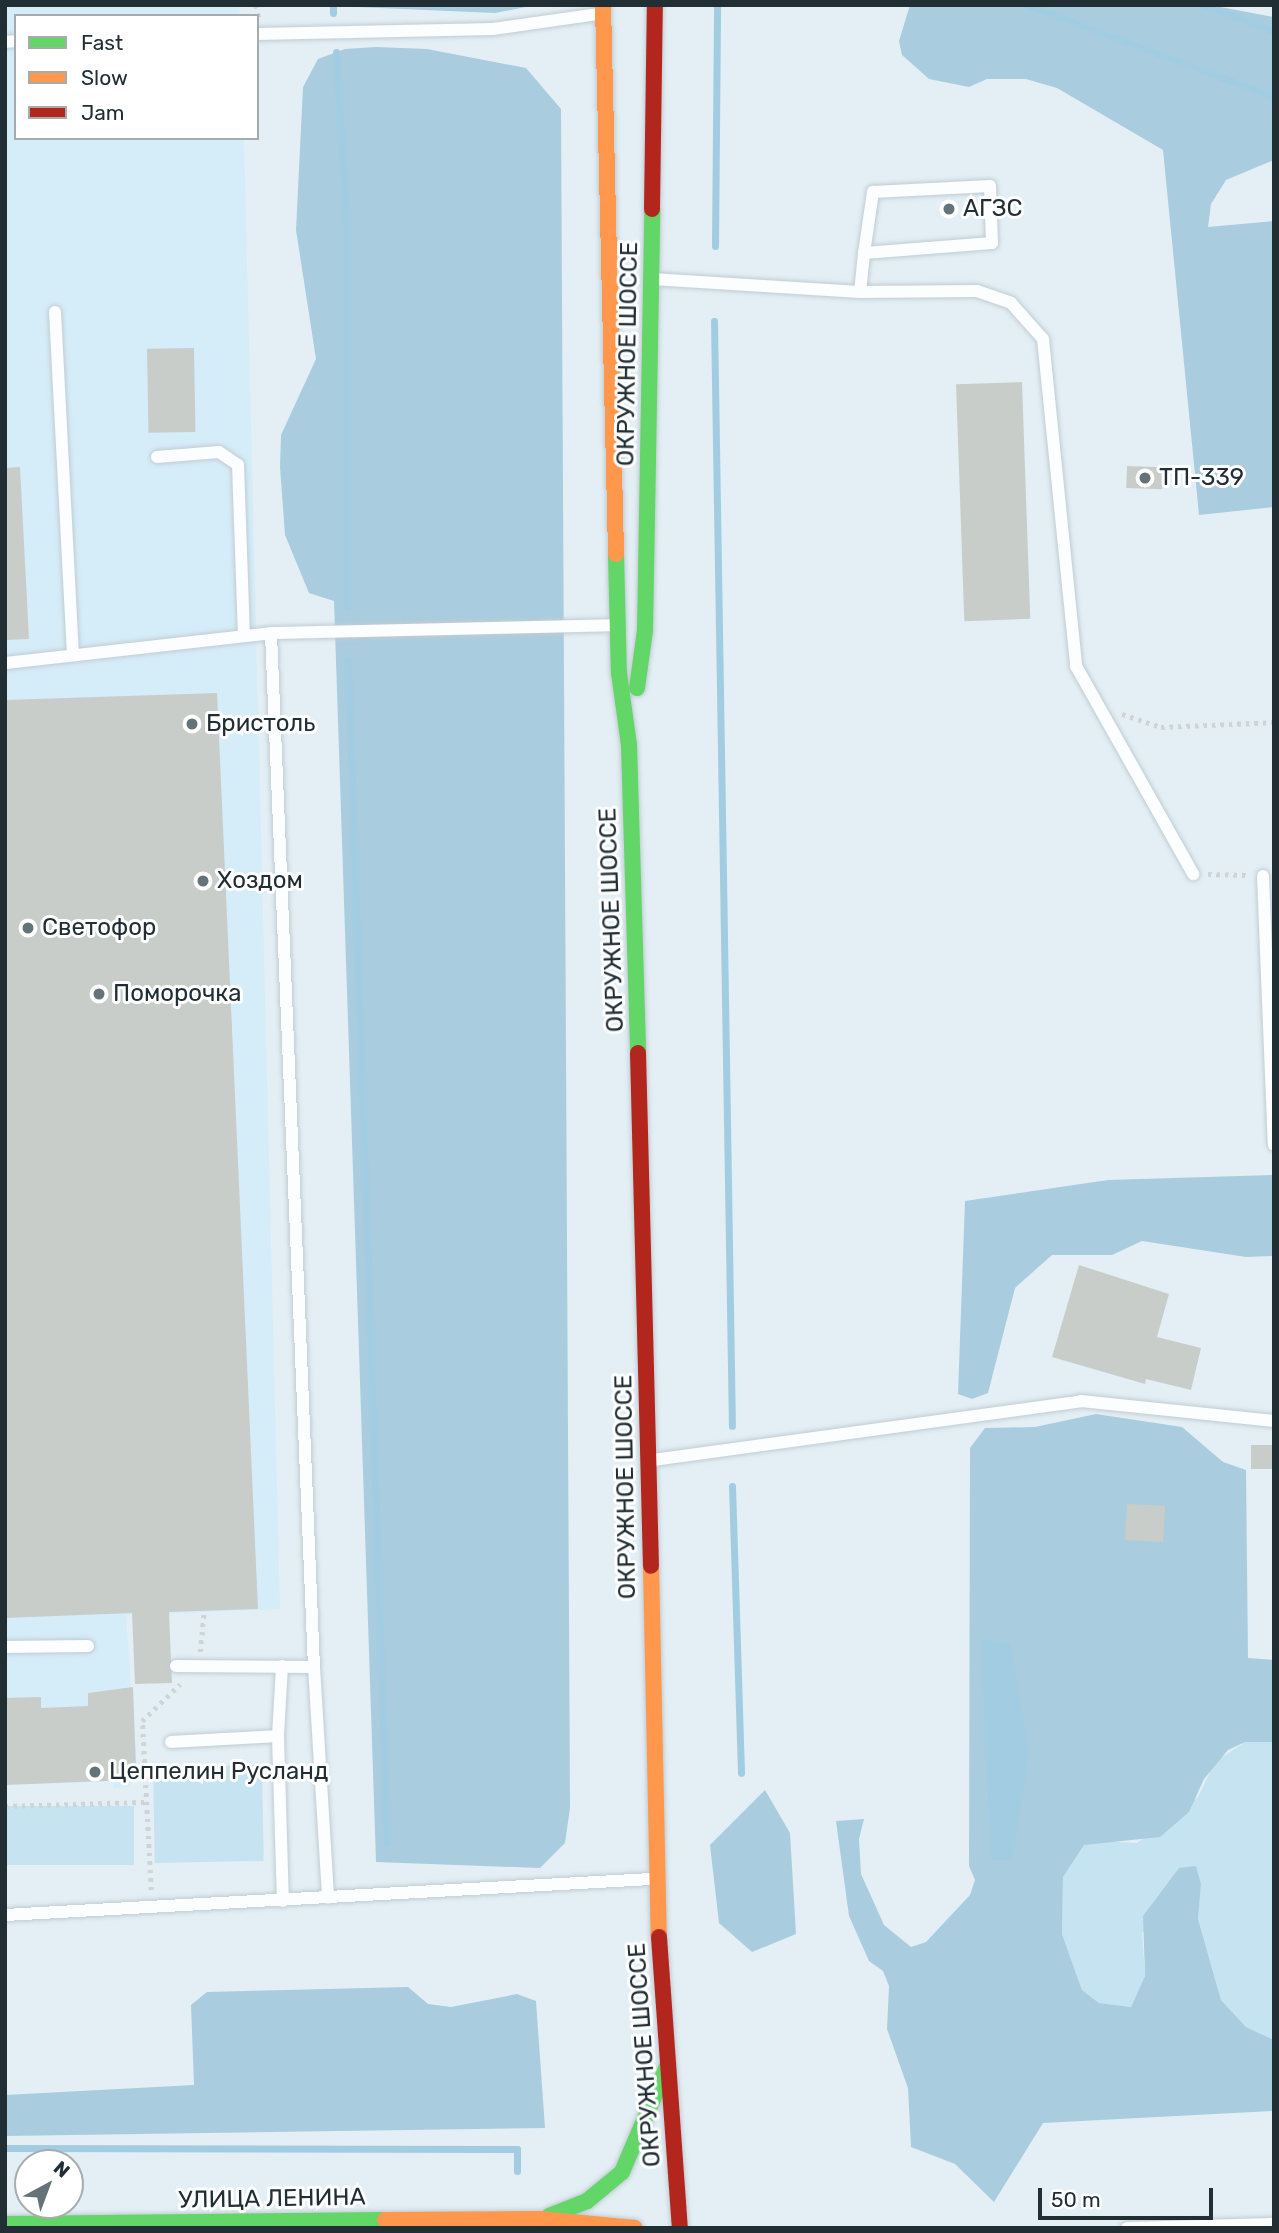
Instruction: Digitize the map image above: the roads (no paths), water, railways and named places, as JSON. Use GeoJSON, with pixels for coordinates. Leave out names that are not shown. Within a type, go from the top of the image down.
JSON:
{"type":"FeatureCollection","features":[{"type":"Feature","properties":{"kind":"main road","name":"ОКРУЖНОЕ ШОССЕ"},"geometry":{"type":"LineString","coordinates":[[629,745],[645,630],[655,5]]}},
{"type":"Feature","properties":{"kind":"main road","name":"ОКРУЖНОЕ ШОССЕ"},"geometry":{"type":"LineString","coordinates":[[603,9],[618,625],[629,745],[650,1460],[655,1879],[680,2228]]}},
{"type":"Feature","properties":{"kind":"main road","name":"УЛИЦА ЛЕНИНА"},"geometry":{"type":"LineString","coordinates":[[540,2219],[587,2201],[622,2172],[668,2064]]}},
{"type":"Feature","properties":{"kind":"main road","name":"УЛИЦА ЛЕНИНА"},"geometry":{"type":"LineString","coordinates":[[5,2224],[540,2219],[635,2228]]}},
{"type":"Feature","properties":{"kind":"lane"},"geometry":{"type":"LineString","coordinates":[[259,34],[493,29],[603,9]]}},
{"type":"Feature","properties":{"kind":"lane"},"geometry":{"type":"LineString","coordinates":[[860,292],[864,253],[873,192],[990,186],[992,243],[864,253]]}},
{"type":"Feature","properties":{"kind":"lane"},"geometry":{"type":"LineString","coordinates":[[652,279],[860,292],[978,291],[1011,303],[1042,339],[1076,666],[1193,874]]}},
{"type":"Feature","properties":{"kind":"lane"},"geometry":{"type":"LineString","coordinates":[[55,312],[73,655]]}},
{"type":"Feature","properties":{"kind":"lane"},"geometry":{"type":"LineString","coordinates":[[157,457],[219,452],[238,465],[244,636]]}},
{"type":"Feature","properties":{"kind":"lane"},"geometry":{"type":"LineString","coordinates":[[5,663],[271,633],[618,625]]}},
{"type":"Feature","properties":{"kind":"lane"},"geometry":{"type":"LineString","coordinates":[[271,633],[314,1667],[328,1898]]}},
{"type":"Feature","properties":{"kind":"lane"},"geometry":{"type":"LineString","coordinates":[[1263,876],[1274,1145]]}},
{"type":"Feature","properties":{"kind":"lane"},"geometry":{"type":"LineString","coordinates":[[650,1460],[1081,1401],[1274,1421]]}},
{"type":"Feature","properties":{"kind":"lane"},"geometry":{"type":"LineString","coordinates":[[5,1647],[88,1646]]}},
{"type":"Feature","properties":{"kind":"lane"},"geometry":{"type":"LineString","coordinates":[[176,1666],[314,1667]]}},
{"type":"Feature","properties":{"kind":"lane"},"geometry":{"type":"LineString","coordinates":[[282,1666],[278,1736],[284,1901]]}},
{"type":"Feature","properties":{"kind":"lane"},"geometry":{"type":"LineString","coordinates":[[171,1742],[278,1736]]}},
{"type":"Feature","properties":{"kind":"lane"},"geometry":{"type":"LineString","coordinates":[[5,1915],[655,1879]]}},
{"type":"Feature","properties":{"kind":"lane"},"geometry":{"type":"LineString","coordinates":[[1127,2228],[1274,2224]]}},
{"type":"Feature","properties":{"kind":"waterway"},"geometry":{"type":"LineString","coordinates":[[333,5],[333,13]]}},
{"type":"Feature","properties":{"kind":"waterway"},"geometry":{"type":"LineString","coordinates":[[715,246],[717,5]]}},
{"type":"Feature","properties":{"kind":"waterway"},"geometry":{"type":"LineString","coordinates":[[1027,5],[1274,97]]}},
{"type":"Feature","properties":{"kind":"waterway"},"geometry":{"type":"LineString","coordinates":[[1203,5],[1274,31]]}},
{"type":"Feature","properties":{"kind":"waterway"},"geometry":{"type":"LineString","coordinates":[[336,52],[347,234],[347,607]]}},
{"type":"Feature","properties":{"kind":"waterway"},"geometry":{"type":"LineString","coordinates":[[714,321],[732,1426]]}},
{"type":"Feature","properties":{"kind":"waterway"},"geometry":{"type":"LineString","coordinates":[[348,661],[387,1842]]}},
{"type":"Feature","properties":{"kind":"waterway"},"geometry":{"type":"LineString","coordinates":[[732,1486],[741,1773]]}},
{"type":"Feature","properties":{"kind":"waterway"},"geometry":{"type":"LineString","coordinates":[[5,2148],[517,2149],[517,2171]]}},
{"type":"Feature","properties":{"kind":"place","name":"АГЗС"},"geometry":{"type":"Point","coordinates":[949,209]}},
{"type":"Feature","properties":{"kind":"place","name":"ТП-339"},"geometry":{"type":"Point","coordinates":[1145,478]}},
{"type":"Feature","properties":{"kind":"place","name":"Бристоль"},"geometry":{"type":"Point","coordinates":[192,724]}},
{"type":"Feature","properties":{"kind":"place","name":"Хоздом"},"geometry":{"type":"Point","coordinates":[203,881]}},
{"type":"Feature","properties":{"kind":"place","name":"Светофор"},"geometry":{"type":"Point","coordinates":[28,928]}},
{"type":"Feature","properties":{"kind":"place","name":"Поморочка"},"geometry":{"type":"Point","coordinates":[99,994]}},
{"type":"Feature","properties":{"kind":"place","name":"Цеппелин Русланд"},"geometry":{"type":"Point","coordinates":[95,1772]}}]}
